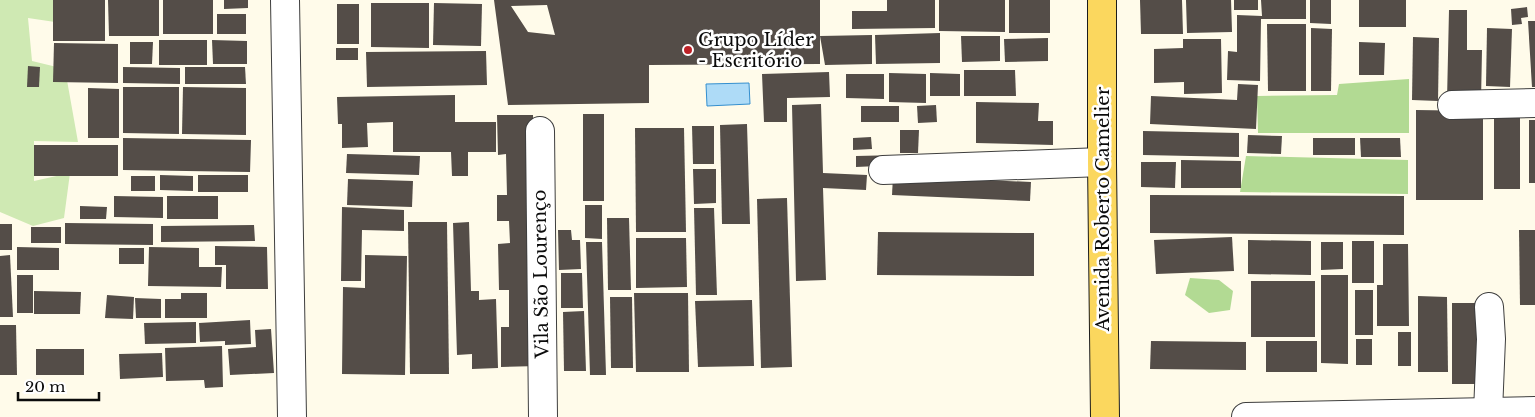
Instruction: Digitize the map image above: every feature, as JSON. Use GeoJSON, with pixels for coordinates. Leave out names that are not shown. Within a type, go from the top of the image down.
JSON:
{"type":"FeatureCollection","features":[{"type":"Feature","properties":{"kind":"main road","name":"Avenida Roberto Camelier"},"geometry":{"type":"LineString","coordinates":[[1102,0],[1105,417]]}},
{"type":"Feature","properties":{"kind":"street"},"geometry":{"type":"LineString","coordinates":[[285,0],[292,417]]}},
{"type":"Feature","properties":{"kind":"street"},"geometry":{"type":"LineString","coordinates":[[1452,105],[1535,103]]}},
{"type":"Feature","properties":{"kind":"street","name":"Vila São Lourenço"},"geometry":{"type":"LineString","coordinates":[[540,131],[543,417]]}},
{"type":"Feature","properties":{"kind":"street"},"geometry":{"type":"LineString","coordinates":[[884,170],[1102,162]]}},
{"type":"Feature","properties":{"kind":"street"},"geometry":{"type":"LineString","coordinates":[[1488,412],[1491,339],[1489,307]]}},
{"type":"Feature","properties":{"kind":"street"},"geometry":{"type":"LineString","coordinates":[[1246,417],[1535,411]]}},
{"type":"Feature","properties":{"kind":"green space"},"geometry":{"type":"Polygon","coordinates":[[[0,0],[54,0],[55,22],[28,18],[32,61],[65,69],[78,142],[34,141],[34,181],[70,173],[64,218],[33,226],[0,212],[0,0]]]}},
{"type":"Feature","properties":{"kind":"green space"},"geometry":{"type":"Polygon","coordinates":[[[1409,79],[1409,133],[1258,133],[1257,96],[1337,95],[1339,84],[1409,79]]]}},
{"type":"Feature","properties":{"kind":"green space"},"geometry":{"type":"Polygon","coordinates":[[[1246,156],[1408,160],[1408,194],[1240,192],[1246,156]]]}},
{"type":"Feature","properties":{"kind":"green space"},"geometry":{"type":"Polygon","coordinates":[[[1190,278],[1219,280],[1233,291],[1230,310],[1209,313],[1185,295],[1190,278]]]}},
{"type":"Feature","properties":{"kind":"water"},"geometry":{"type":"Polygon","coordinates":[[[749,83],[750,104],[707,106],[706,84],[749,83]]]}},
{"type":"Feature","properties":{"kind":"building"},"geometry":{"type":"Polygon","coordinates":[[[53,0],[105,0],[105,41],[53,41],[53,0]]]}},
{"type":"Feature","properties":{"kind":"building"},"geometry":{"type":"Polygon","coordinates":[[[108,0],[159,0],[159,36],[109,36],[108,0]]]}},
{"type":"Feature","properties":{"kind":"building"},"geometry":{"type":"Polygon","coordinates":[[[163,0],[213,0],[213,34],[163,34],[163,0]]]}},
{"type":"Feature","properties":{"kind":"building"},"geometry":{"type":"Polygon","coordinates":[[[224,0],[248,0],[248,8],[224,9],[224,0]]]}},
{"type":"Feature","properties":{"kind":"building","name":"Grupo Líder - Escritório"},"geometry":{"type":"Polygon","coordinates":[[[494,0],[820,0],[820,64],[649,65],[649,103],[508,105],[494,0]],[[547,5],[511,6],[528,32],[555,35],[547,5]]]}},
{"type":"Feature","properties":{"kind":"building"},"geometry":{"type":"Polygon","coordinates":[[[887,0],[935,0],[935,28],[852,29],[852,11],[887,11],[887,0]]]}},
{"type":"Feature","properties":{"kind":"building"},"geometry":{"type":"Polygon","coordinates":[[[939,0],[1005,0],[1005,32],[939,31],[939,0]]]}},
{"type":"Feature","properties":{"kind":"building"},"geometry":{"type":"Polygon","coordinates":[[[1009,0],[1050,0],[1050,33],[1009,33],[1009,0]]]}},
{"type":"Feature","properties":{"kind":"building"},"geometry":{"type":"Polygon","coordinates":[[[1140,0],[1182,0],[1183,34],[1141,34],[1140,0]]]}},
{"type":"Feature","properties":{"kind":"building"},"geometry":{"type":"Polygon","coordinates":[[[1186,0],[1231,0],[1232,32],[1187,33],[1186,0]]]}},
{"type":"Feature","properties":{"kind":"building"},"geometry":{"type":"Polygon","coordinates":[[[1234,0],[1258,0],[1258,10],[1234,10],[1234,0]]]}},
{"type":"Feature","properties":{"kind":"building"},"geometry":{"type":"Polygon","coordinates":[[[1261,0],[1306,0],[1306,19],[1261,19],[1260,81],[1227,80],[1228,51],[1237,52],[1237,15],[1262,16],[1261,0]]]}},
{"type":"Feature","properties":{"kind":"building"},"geometry":{"type":"Polygon","coordinates":[[[1310,0],[1331,0],[1331,24],[1310,23],[1310,0]]]}},
{"type":"Feature","properties":{"kind":"building"},"geometry":{"type":"Polygon","coordinates":[[[1359,0],[1406,0],[1406,27],[1359,27],[1359,0]]]}},
{"type":"Feature","properties":{"kind":"building"},"geometry":{"type":"Polygon","coordinates":[[[371,3],[429,3],[429,48],[371,47],[371,3]]]}},
{"type":"Feature","properties":{"kind":"building"},"geometry":{"type":"Polygon","coordinates":[[[434,3],[482,4],[481,46],[433,45],[434,3]]]}},
{"type":"Feature","properties":{"kind":"building"},"geometry":{"type":"Polygon","coordinates":[[[337,4],[359,4],[359,44],[337,44],[337,4]]]}},
{"type":"Feature","properties":{"kind":"building"},"geometry":{"type":"Polygon","coordinates":[[[1527,7],[1528,17],[1521,18],[1522,24],[1512,25],[1511,9],[1527,7]]]}},
{"type":"Feature","properties":{"kind":"building"},"geometry":{"type":"Polygon","coordinates":[[[1449,10],[1467,10],[1467,50],[1482,50],[1481,101],[1447,100],[1449,10]]]}},
{"type":"Feature","properties":{"kind":"building"},"geometry":{"type":"Polygon","coordinates":[[[217,14],[246,14],[246,34],[217,34],[217,14]]]}},
{"type":"Feature","properties":{"kind":"building"},"geometry":{"type":"Polygon","coordinates":[[[1528,21],[1535,21],[1535,87],[1532,87],[1528,21]]]}},
{"type":"Feature","properties":{"kind":"building"},"geometry":{"type":"Polygon","coordinates":[[[1267,24],[1306,24],[1306,91],[1268,91],[1267,24]]]}},
{"type":"Feature","properties":{"kind":"building"},"geometry":{"type":"Polygon","coordinates":[[[1311,28],[1332,29],[1331,91],[1311,91],[1311,28]]]}},
{"type":"Feature","properties":{"kind":"building"},"geometry":{"type":"Polygon","coordinates":[[[1487,28],[1512,29],[1510,87],[1486,86],[1487,28]]]}},
{"type":"Feature","properties":{"kind":"building"},"geometry":{"type":"Polygon","coordinates":[[[940,33],[940,63],[876,64],[875,35],[940,33]]]}},
{"type":"Feature","properties":{"kind":"building"},"geometry":{"type":"Polygon","coordinates":[[[872,35],[872,64],[825,65],[820,36],[872,35]]]}},
{"type":"Feature","properties":{"kind":"building"},"geometry":{"type":"Polygon","coordinates":[[[961,36],[1000,36],[1000,61],[962,62],[961,36]]]}},
{"type":"Feature","properties":{"kind":"building"},"geometry":{"type":"Polygon","coordinates":[[[1413,37],[1439,38],[1438,101],[1412,100],[1413,37]]]}},
{"type":"Feature","properties":{"kind":"building"},"geometry":{"type":"Polygon","coordinates":[[[1048,38],[1048,61],[1005,62],[1004,39],[1048,38]]]}},
{"type":"Feature","properties":{"kind":"building"},"geometry":{"type":"Polygon","coordinates":[[[1183,39],[1221,39],[1222,93],[1184,94],[1184,82],[1154,83],[1154,49],[1183,48],[1183,39]]]}},
{"type":"Feature","properties":{"kind":"building"},"geometry":{"type":"Polygon","coordinates":[[[159,40],[207,40],[207,65],[159,65],[159,40]]]}},
{"type":"Feature","properties":{"kind":"building"},"geometry":{"type":"Polygon","coordinates":[[[212,40],[247,41],[247,64],[213,64],[212,40]]]}},
{"type":"Feature","properties":{"kind":"building"},"geometry":{"type":"Polygon","coordinates":[[[130,42],[153,42],[152,64],[130,64],[130,42]]]}},
{"type":"Feature","properties":{"kind":"building"},"geometry":{"type":"Polygon","coordinates":[[[1359,42],[1385,43],[1384,75],[1359,75],[1359,42]]]}},
{"type":"Feature","properties":{"kind":"building"},"geometry":{"type":"Polygon","coordinates":[[[54,43],[118,44],[118,83],[53,82],[54,43]]]}},
{"type":"Feature","properties":{"kind":"building"},"geometry":{"type":"Polygon","coordinates":[[[336,48],[358,48],[358,60],[336,60],[336,48]]]}},
{"type":"Feature","properties":{"kind":"building"},"geometry":{"type":"Polygon","coordinates":[[[486,51],[487,85],[367,87],[366,52],[486,51]]]}},
{"type":"Feature","properties":{"kind":"building"},"geometry":{"type":"Polygon","coordinates":[[[28,66],[40,67],[39,87],[27,87],[28,66]]]}},
{"type":"Feature","properties":{"kind":"building"},"geometry":{"type":"Polygon","coordinates":[[[123,67],[180,68],[180,84],[123,83],[123,67]]]}},
{"type":"Feature","properties":{"kind":"building"},"geometry":{"type":"Polygon","coordinates":[[[185,67],[245,67],[246,84],[185,84],[185,67]]]}},
{"type":"Feature","properties":{"kind":"building"},"geometry":{"type":"Polygon","coordinates":[[[964,70],[1015,70],[1016,96],[964,96],[964,70]]]}},
{"type":"Feature","properties":{"kind":"building"},"geometry":{"type":"Polygon","coordinates":[[[829,72],[830,97],[787,98],[787,122],[764,122],[762,74],[829,72]]]}},
{"type":"Feature","properties":{"kind":"building"},"geometry":{"type":"Polygon","coordinates":[[[889,73],[926,74],[926,103],[889,102],[889,73]]]}},
{"type":"Feature","properties":{"kind":"building"},"geometry":{"type":"Polygon","coordinates":[[[930,73],[960,74],[960,96],[930,96],[930,73]]]}},
{"type":"Feature","properties":{"kind":"building"},"geometry":{"type":"Polygon","coordinates":[[[846,74],[884,74],[884,99],[846,98],[846,74]]]}},
{"type":"Feature","properties":{"kind":"building"},"geometry":{"type":"Polygon","coordinates":[[[1238,84],[1258,85],[1256,129],[1150,124],[1151,96],[1237,100],[1238,84]]]}},
{"type":"Feature","properties":{"kind":"building"},"geometry":{"type":"Polygon","coordinates":[[[123,87],[179,87],[179,134],[123,133],[123,87]]]}},
{"type":"Feature","properties":{"kind":"building"},"geometry":{"type":"Polygon","coordinates":[[[183,87],[246,88],[246,135],[182,134],[183,87]]]}},
{"type":"Feature","properties":{"kind":"building"},"geometry":{"type":"Polygon","coordinates":[[[88,88],[119,89],[119,138],[88,138],[88,88]]]}},
{"type":"Feature","properties":{"kind":"building"},"geometry":{"type":"Polygon","coordinates":[[[455,95],[455,122],[496,122],[496,152],[468,152],[468,176],[452,176],[451,152],[393,152],[393,122],[367,123],[368,147],[342,148],[342,124],[338,124],[337,97],[455,95]]]}},
{"type":"Feature","properties":{"kind":"building"},"geometry":{"type":"Polygon","coordinates":[[[976,102],[1039,103],[1038,121],[1053,121],[1053,145],[976,143],[976,102]]]}},
{"type":"Feature","properties":{"kind":"building"},"geometry":{"type":"Polygon","coordinates":[[[821,104],[823,173],[867,175],[866,190],[823,188],[826,280],[796,281],[792,105],[821,104]]]}},
{"type":"Feature","properties":{"kind":"building"},"geometry":{"type":"Polygon","coordinates":[[[936,105],[937,122],[918,123],[917,106],[936,105]]]}},
{"type":"Feature","properties":{"kind":"building"},"geometry":{"type":"Polygon","coordinates":[[[861,106],[899,106],[899,122],[861,122],[861,106]]]}},
{"type":"Feature","properties":{"kind":"building"},"geometry":{"type":"Polygon","coordinates":[[[1416,110],[1483,111],[1483,200],[1416,200],[1416,110]]]}},
{"type":"Feature","properties":{"kind":"building"},"geometry":{"type":"Polygon","coordinates":[[[1494,111],[1520,111],[1520,189],[1494,189],[1494,111]]]}},
{"type":"Feature","properties":{"kind":"building"},"geometry":{"type":"Polygon","coordinates":[[[583,114],[604,114],[604,201],[583,201],[583,114]]]}},
{"type":"Feature","properties":{"kind":"building"},"geometry":{"type":"Polygon","coordinates":[[[497,115],[533,115],[538,366],[501,367],[501,327],[509,327],[509,290],[499,290],[498,244],[510,243],[509,221],[497,221],[497,195],[507,195],[506,154],[498,155],[497,115]]]}},
{"type":"Feature","properties":{"kind":"building"},"geometry":{"type":"Polygon","coordinates":[[[1529,120],[1535,120],[1535,183],[1529,183],[1529,120]]]}},
{"type":"Feature","properties":{"kind":"building"},"geometry":{"type":"Polygon","coordinates":[[[747,124],[750,224],[722,224],[720,125],[747,124]]]}},
{"type":"Feature","properties":{"kind":"building"},"geometry":{"type":"Polygon","coordinates":[[[692,126],[714,126],[714,164],[693,164],[692,126]]]}},
{"type":"Feature","properties":{"kind":"building"},"geometry":{"type":"Polygon","coordinates":[[[635,128],[684,128],[686,232],[636,232],[635,128]]]}},
{"type":"Feature","properties":{"kind":"building"},"geometry":{"type":"Polygon","coordinates":[[[900,130],[919,130],[918,153],[900,153],[900,130]]]}},
{"type":"Feature","properties":{"kind":"building"},"geometry":{"type":"Polygon","coordinates":[[[1143,131],[1239,133],[1239,157],[1143,155],[1143,131]]]}},
{"type":"Feature","properties":{"kind":"building"},"geometry":{"type":"Polygon","coordinates":[[[1248,135],[1282,136],[1281,154],[1247,153],[1248,135]]]}},
{"type":"Feature","properties":{"kind":"building"},"geometry":{"type":"Polygon","coordinates":[[[871,137],[872,149],[853,150],[853,138],[871,137]]]}},
{"type":"Feature","properties":{"kind":"building"},"geometry":{"type":"Polygon","coordinates":[[[123,138],[251,140],[250,172],[123,170],[123,138]]]}},
{"type":"Feature","properties":{"kind":"building"},"geometry":{"type":"Polygon","coordinates":[[[1313,138],[1355,138],[1355,155],[1313,155],[1313,138]]]}},
{"type":"Feature","properties":{"kind":"building"},"geometry":{"type":"Polygon","coordinates":[[[1360,138],[1400,138],[1401,157],[1361,157],[1360,138]]]}},
{"type":"Feature","properties":{"kind":"building"},"geometry":{"type":"Polygon","coordinates":[[[34,145],[118,145],[118,176],[34,176],[34,145]]]}},
{"type":"Feature","properties":{"kind":"building"},"geometry":{"type":"Polygon","coordinates":[[[347,154],[420,156],[419,175],[346,173],[347,154]]]}},
{"type":"Feature","properties":{"kind":"building"},"geometry":{"type":"Polygon","coordinates":[[[899,155],[900,165],[856,167],[856,156],[899,155]]]}},
{"type":"Feature","properties":{"kind":"building"},"geometry":{"type":"Polygon","coordinates":[[[1181,160],[1241,161],[1241,188],[1181,188],[1181,160]]]}},
{"type":"Feature","properties":{"kind":"building"},"geometry":{"type":"Polygon","coordinates":[[[1141,162],[1176,162],[1175,188],[1141,187],[1141,162]]]}},
{"type":"Feature","properties":{"kind":"building"},"geometry":{"type":"Polygon","coordinates":[[[693,169],[716,169],[716,203],[694,204],[693,169]]]}},
{"type":"Feature","properties":{"kind":"building"},"geometry":{"type":"Polygon","coordinates":[[[160,175],[193,176],[193,191],[160,190],[160,175]]]}},
{"type":"Feature","properties":{"kind":"building"},"geometry":{"type":"Polygon","coordinates":[[[198,175],[248,175],[248,192],[198,192],[198,175]]]}},
{"type":"Feature","properties":{"kind":"building"},"geometry":{"type":"Polygon","coordinates":[[[131,176],[155,176],[155,191],[131,191],[131,176]]]}},
{"type":"Feature","properties":{"kind":"building"},"geometry":{"type":"Polygon","coordinates":[[[893,176],[1031,182],[1030,201],[892,195],[893,176]]]}},
{"type":"Feature","properties":{"kind":"building"},"geometry":{"type":"Polygon","coordinates":[[[348,179],[413,181],[412,207],[347,205],[348,179]]]}},
{"type":"Feature","properties":{"kind":"building"},"geometry":{"type":"Polygon","coordinates":[[[1150,195],[1404,196],[1404,235],[1150,233],[1150,195]]]}},
{"type":"Feature","properties":{"kind":"building"},"geometry":{"type":"Polygon","coordinates":[[[114,196],[163,197],[163,218],[114,217],[114,196]]]}},
{"type":"Feature","properties":{"kind":"building"},"geometry":{"type":"Polygon","coordinates":[[[167,196],[218,196],[218,219],[167,219],[167,196]]]}},
{"type":"Feature","properties":{"kind":"building"},"geometry":{"type":"Polygon","coordinates":[[[787,198],[792,367],[761,368],[757,199],[787,198]]]}},
{"type":"Feature","properties":{"kind":"building"},"geometry":{"type":"Polygon","coordinates":[[[585,205],[602,205],[602,239],[585,238],[585,205]]]}},
{"type":"Feature","properties":{"kind":"building"},"geometry":{"type":"Polygon","coordinates":[[[80,206],[107,207],[106,219],[80,219],[80,206]]]}},
{"type":"Feature","properties":{"kind":"building"},"geometry":{"type":"Polygon","coordinates":[[[342,207],[404,210],[404,231],[362,230],[361,281],[341,281],[342,207]]]}},
{"type":"Feature","properties":{"kind":"building"},"geometry":{"type":"Polygon","coordinates":[[[694,208],[714,208],[717,295],[696,295],[694,208]]]}},
{"type":"Feature","properties":{"kind":"building"},"geometry":{"type":"Polygon","coordinates":[[[607,218],[629,218],[631,290],[608,290],[607,218]]]}},
{"type":"Feature","properties":{"kind":"building"},"geometry":{"type":"Polygon","coordinates":[[[408,222],[447,222],[449,374],[410,374],[408,222]]]}},
{"type":"Feature","properties":{"kind":"building"},"geometry":{"type":"Polygon","coordinates":[[[469,222],[471,291],[479,291],[479,300],[496,299],[498,368],[472,369],[472,354],[457,355],[453,223],[469,222]]]}},
{"type":"Feature","properties":{"kind":"building"},"geometry":{"type":"Polygon","coordinates":[[[65,223],[153,224],[153,245],[65,244],[65,223]]]}},
{"type":"Feature","properties":{"kind":"building"},"geometry":{"type":"Polygon","coordinates":[[[0,224],[12,224],[12,250],[0,250],[0,224]]]}},
{"type":"Feature","properties":{"kind":"building"},"geometry":{"type":"Polygon","coordinates":[[[254,225],[255,241],[161,242],[161,226],[254,225]]]}},
{"type":"Feature","properties":{"kind":"building"},"geometry":{"type":"Polygon","coordinates":[[[31,227],[61,227],[61,243],[31,243],[31,227]]]}},
{"type":"Feature","properties":{"kind":"building"},"geometry":{"type":"Polygon","coordinates":[[[558,230],[571,230],[572,240],[580,240],[581,269],[559,270],[558,230]]]}},
{"type":"Feature","properties":{"kind":"building"},"geometry":{"type":"Polygon","coordinates":[[[1519,230],[1535,230],[1535,305],[1520,305],[1519,230]]]}},
{"type":"Feature","properties":{"kind":"building"},"geometry":{"type":"Polygon","coordinates":[[[878,232],[1034,233],[1034,276],[877,275],[878,232]]]}},
{"type":"Feature","properties":{"kind":"building"},"geometry":{"type":"Polygon","coordinates":[[[1232,237],[1234,271],[1156,274],[1154,240],[1232,237]]]}},
{"type":"Feature","properties":{"kind":"building"},"geometry":{"type":"Polygon","coordinates":[[[636,238],[686,238],[687,287],[636,288],[636,238]]]}},
{"type":"Feature","properties":{"kind":"building"},"geometry":{"type":"Polygon","coordinates":[[[1248,240],[1311,241],[1311,275],[1248,274],[1248,240]]]}},
{"type":"Feature","properties":{"kind":"building"},"geometry":{"type":"Polygon","coordinates":[[[1352,241],[1374,241],[1374,283],[1352,283],[1352,241]]]}},
{"type":"Feature","properties":{"kind":"building"},"geometry":{"type":"Polygon","coordinates":[[[586,242],[602,242],[606,375],[590,375],[586,242]]]}},
{"type":"Feature","properties":{"kind":"building"},"geometry":{"type":"Polygon","coordinates":[[[1321,242],[1343,242],[1343,269],[1321,270],[1321,242]]]}},
{"type":"Feature","properties":{"kind":"building"},"geometry":{"type":"Polygon","coordinates":[[[1383,244],[1408,244],[1409,326],[1377,326],[1377,285],[1383,285],[1383,244]]]}},
{"type":"Feature","properties":{"kind":"building"},"geometry":{"type":"Polygon","coordinates":[[[215,246],[267,247],[268,289],[226,289],[226,265],[215,265],[215,246]]]}},
{"type":"Feature","properties":{"kind":"building"},"geometry":{"type":"Polygon","coordinates":[[[17,247],[59,248],[59,270],[17,270],[17,247]]]}},
{"type":"Feature","properties":{"kind":"building"},"geometry":{"type":"Polygon","coordinates":[[[149,247],[199,248],[199,267],[222,267],[221,287],[148,286],[149,247]]]}},
{"type":"Feature","properties":{"kind":"building"},"geometry":{"type":"Polygon","coordinates":[[[119,248],[144,248],[144,264],[119,264],[119,248]]]}},
{"type":"Feature","properties":{"kind":"building"},"geometry":{"type":"Polygon","coordinates":[[[10,255],[13,317],[0,317],[0,256],[10,255]]]}},
{"type":"Feature","properties":{"kind":"building"},"geometry":{"type":"Polygon","coordinates":[[[365,255],[407,256],[405,375],[342,374],[343,287],[365,288],[365,255]]]}},
{"type":"Feature","properties":{"kind":"building"},"geometry":{"type":"Polygon","coordinates":[[[561,273],[582,273],[583,308],[561,308],[561,273]]]}},
{"type":"Feature","properties":{"kind":"building"},"geometry":{"type":"Polygon","coordinates":[[[17,275],[33,275],[33,313],[17,313],[17,275]]]}},
{"type":"Feature","properties":{"kind":"building"},"geometry":{"type":"Polygon","coordinates":[[[1321,275],[1348,275],[1348,364],[1321,363],[1321,275]]]}},
{"type":"Feature","properties":{"kind":"building"},"geometry":{"type":"Polygon","coordinates":[[[1251,281],[1315,281],[1315,337],[1251,337],[1251,281]]]}},
{"type":"Feature","properties":{"kind":"building"},"geometry":{"type":"Polygon","coordinates":[[[1355,290],[1373,290],[1373,335],[1355,335],[1355,290]]]}},
{"type":"Feature","properties":{"kind":"building"},"geometry":{"type":"Polygon","coordinates":[[[34,291],[81,292],[80,314],[34,314],[34,291]]]}},
{"type":"Feature","properties":{"kind":"building"},"geometry":{"type":"Polygon","coordinates":[[[181,293],[207,293],[207,318],[165,318],[165,299],[181,299],[181,293]]]}},
{"type":"Feature","properties":{"kind":"building"},"geometry":{"type":"Polygon","coordinates":[[[634,293],[688,293],[689,372],[636,372],[634,293]]]}},
{"type":"Feature","properties":{"kind":"building"},"geometry":{"type":"Polygon","coordinates":[[[107,295],[134,297],[133,319],[105,318],[107,295]]]}},
{"type":"Feature","properties":{"kind":"building"},"geometry":{"type":"Polygon","coordinates":[[[1418,296],[1447,297],[1448,372],[1418,372],[1418,296]]]}},
{"type":"Feature","properties":{"kind":"building"},"geometry":{"type":"Polygon","coordinates":[[[610,297],[632,297],[633,368],[611,368],[610,297]]]}},
{"type":"Feature","properties":{"kind":"building"},"geometry":{"type":"Polygon","coordinates":[[[135,298],[161,299],[161,318],[136,318],[135,298]]]}},
{"type":"Feature","properties":{"kind":"building"},"geometry":{"type":"Polygon","coordinates":[[[752,300],[754,366],[698,367],[695,301],[752,300]]]}},
{"type":"Feature","properties":{"kind":"building"},"geometry":{"type":"Polygon","coordinates":[[[1452,303],[1483,303],[1483,384],[1452,384],[1452,303]]]}},
{"type":"Feature","properties":{"kind":"building"},"geometry":{"type":"Polygon","coordinates":[[[584,311],[586,371],[564,371],[563,312],[584,311]]]}},
{"type":"Feature","properties":{"kind":"building"},"geometry":{"type":"Polygon","coordinates":[[[250,320],[251,344],[225,345],[225,341],[200,342],[199,323],[250,320]]]}},
{"type":"Feature","properties":{"kind":"building"},"geometry":{"type":"Polygon","coordinates":[[[196,322],[196,343],[145,344],[144,323],[196,322]]]}},
{"type":"Feature","properties":{"kind":"building"},"geometry":{"type":"Polygon","coordinates":[[[0,325],[16,325],[17,375],[0,375],[0,325]]]}},
{"type":"Feature","properties":{"kind":"building"},"geometry":{"type":"Polygon","coordinates":[[[271,329],[274,373],[230,375],[228,349],[256,347],[255,330],[271,329]]]}},
{"type":"Feature","properties":{"kind":"building"},"geometry":{"type":"Polygon","coordinates":[[[1398,332],[1411,332],[1411,366],[1398,366],[1398,332]]]}},
{"type":"Feature","properties":{"kind":"building"},"geometry":{"type":"Polygon","coordinates":[[[1356,339],[1372,339],[1372,365],[1356,365],[1356,339]]]}},
{"type":"Feature","properties":{"kind":"building"},"geometry":{"type":"Polygon","coordinates":[[[1151,341],[1246,342],[1246,370],[1150,369],[1151,341]]]}},
{"type":"Feature","properties":{"kind":"building"},"geometry":{"type":"Polygon","coordinates":[[[1266,341],[1317,341],[1317,372],[1266,372],[1266,341]]]}},
{"type":"Feature","properties":{"kind":"building"},"geometry":{"type":"Polygon","coordinates":[[[222,346],[223,387],[205,388],[204,380],[166,381],[165,348],[222,346]]]}},
{"type":"Feature","properties":{"kind":"building"},"geometry":{"type":"Polygon","coordinates":[[[36,349],[84,349],[84,375],[36,375],[36,349]]]}},
{"type":"Feature","properties":{"kind":"building"},"geometry":{"type":"Polygon","coordinates":[[[162,353],[163,377],[120,379],[119,354],[162,353]]]}},
{"type":"Feature","properties":{"kind":"place","name":"Grupo Líder - Escritório"},"geometry":{"type":"Point","coordinates":[688,50]}}]}
